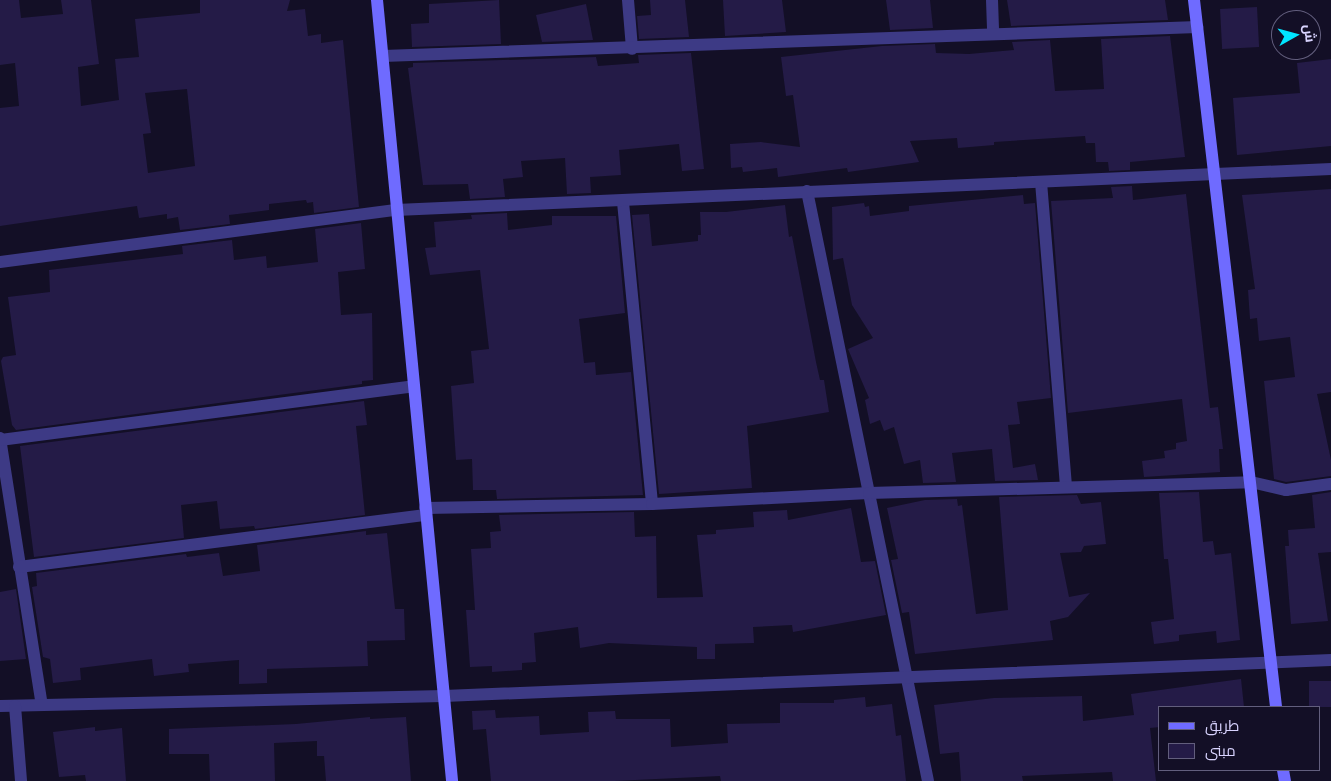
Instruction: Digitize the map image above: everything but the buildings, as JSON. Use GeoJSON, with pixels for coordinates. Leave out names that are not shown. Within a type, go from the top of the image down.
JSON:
{"type":"FeatureCollection","features":[{"type":"Feature","properties":{"kind":"street"},"geometry":{"type":"LineString","coordinates":[[377,0],[452,781]]}},
{"type":"Feature","properties":{"kind":"street"},"geometry":{"type":"LineString","coordinates":[[628,0],[632,49]]}},
{"type":"Feature","properties":{"kind":"street"},"geometry":{"type":"LineString","coordinates":[[992,0],[994,34]]}},
{"type":"Feature","properties":{"kind":"street"},"geometry":{"type":"LineString","coordinates":[[1194,0],[1276,706]]}},
{"type":"Feature","properties":{"kind":"street"},"geometry":{"type":"LineString","coordinates":[[383,56],[632,49],[1197,27]]}},
{"type":"Feature","properties":{"kind":"street"},"geometry":{"type":"LineString","coordinates":[[0,262],[396,210],[624,202],[807,191],[1331,169]]}},
{"type":"Feature","properties":{"kind":"street"},"geometry":{"type":"LineString","coordinates":[[1041,182],[1066,487]]}},
{"type":"Feature","properties":{"kind":"street"},"geometry":{"type":"LineString","coordinates":[[807,191],[928,781]]}},
{"type":"Feature","properties":{"kind":"street"},"geometry":{"type":"LineString","coordinates":[[624,202],[652,504]]}},
{"type":"Feature","properties":{"kind":"street"},"geometry":{"type":"LineString","coordinates":[[42,705],[19,567],[4,503],[0,439],[413,386]]}},
{"type":"Feature","properties":{"kind":"street"},"geometry":{"type":"LineString","coordinates":[[19,567],[426,511],[1066,487],[1251,482],[1286,490],[1331,484]]}},
{"type":"Feature","properties":{"kind":"street"},"geometry":{"type":"LineString","coordinates":[[0,706],[444,696],[1331,660]]}},
{"type":"Feature","properties":{"kind":"street"},"geometry":{"type":"LineString","coordinates":[[15,706],[21,781]]}}]}
